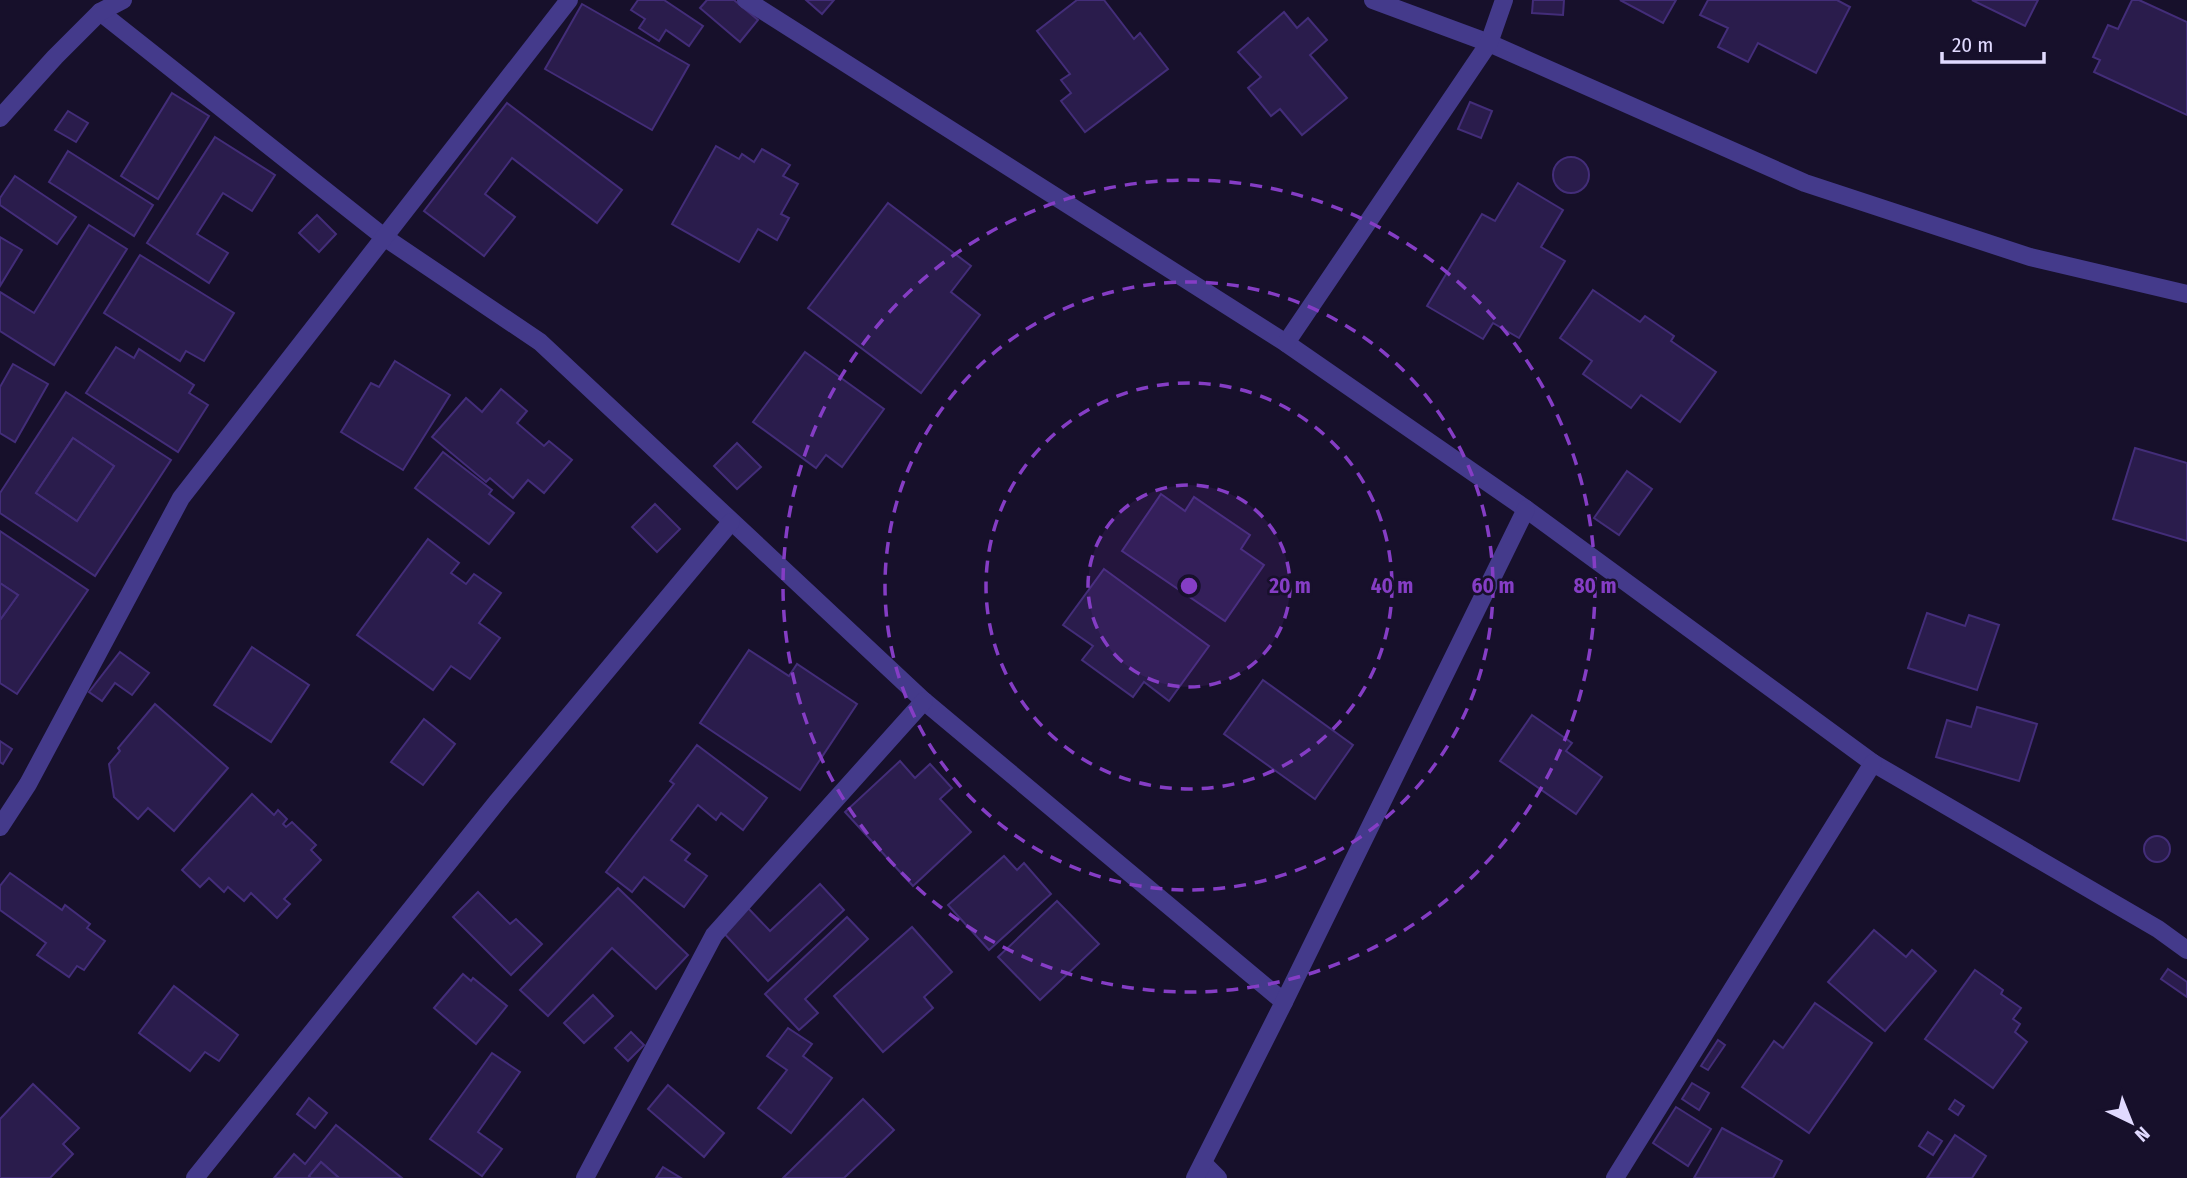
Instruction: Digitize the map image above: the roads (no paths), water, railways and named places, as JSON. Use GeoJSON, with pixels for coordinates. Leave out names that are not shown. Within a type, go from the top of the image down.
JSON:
{"type":"FeatureCollection","features":[{"type":"Feature","properties":{"kind":"street"},"geometry":{"type":"LineString","coordinates":[[1,115],[100,12],[123,0]]}},
{"type":"Feature","properties":{"kind":"street"},"geometry":{"type":"LineString","coordinates":[[0,827],[29,784],[181,498],[569,0]]}},
{"type":"Feature","properties":{"kind":"street"},"geometry":{"type":"LineString","coordinates":[[746,0],[1286,343],[1526,509],[1873,763],[2158,929],[2187,950]]}},
{"type":"Feature","properties":{"kind":"street"},"geometry":{"type":"LineString","coordinates":[[1373,0],[1489,43],[1805,183],[2030,257],[2187,294]]}},
{"type":"Feature","properties":{"kind":"street"},"geometry":{"type":"LineString","coordinates":[[1286,343],[1489,43],[1504,0]]}},
{"type":"Feature","properties":{"kind":"street"},"geometry":{"type":"LineString","coordinates":[[100,12],[384,237],[540,342],[925,702],[1284,1002]]}},
{"type":"Feature","properties":{"kind":"street"},"geometry":{"type":"LineString","coordinates":[[1218,1178],[1199,1171],[1526,509]]}},
{"type":"Feature","properties":{"kind":"street"},"geometry":{"type":"LineString","coordinates":[[195,1178],[497,802],[731,522]]}},
{"type":"Feature","properties":{"kind":"street"},"geometry":{"type":"LineString","coordinates":[[585,1178],[713,935],[925,702]]}},
{"type":"Feature","properties":{"kind":"street"},"geometry":{"type":"LineString","coordinates":[[1615,1178],[1873,763]]}}]}
